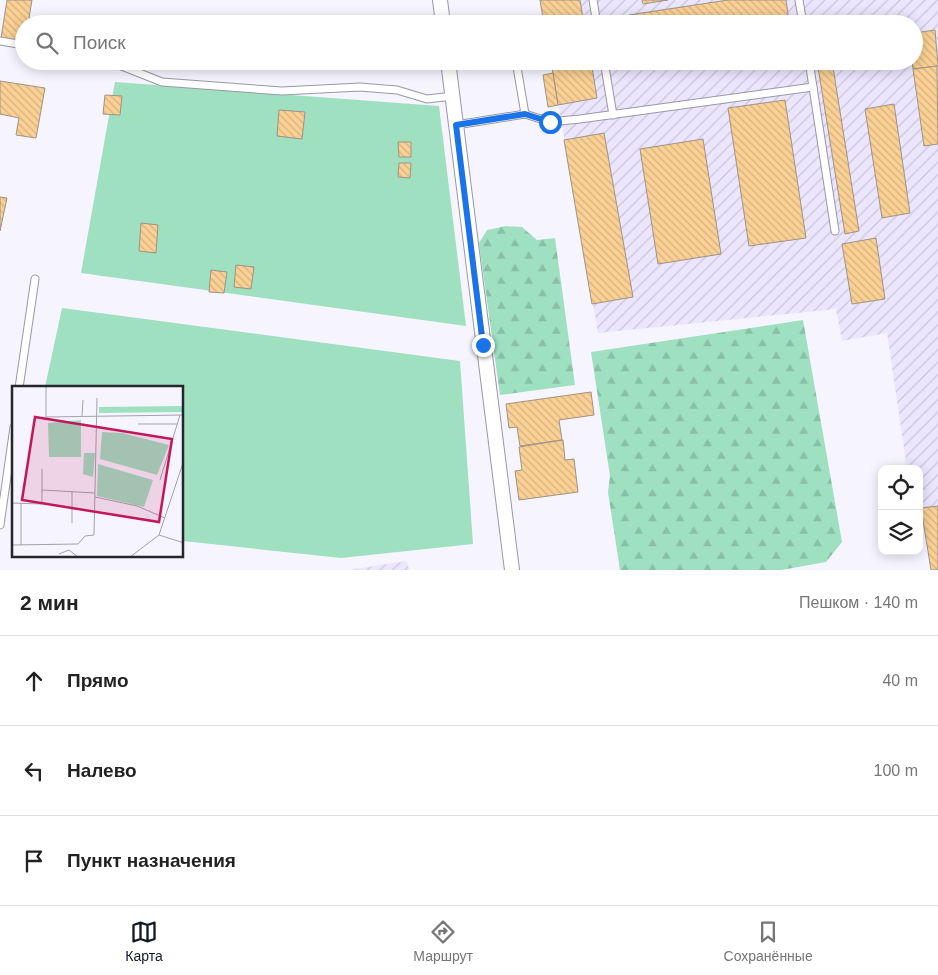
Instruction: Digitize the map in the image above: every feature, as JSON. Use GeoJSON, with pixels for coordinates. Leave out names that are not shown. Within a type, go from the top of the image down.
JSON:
{"type":"FeatureCollection","features":[{"type":"Feature","properties":{"kind":"street"},"geometry":{"type":"LineString","coordinates":[[440,0],[442,15]]}},
{"type":"Feature","properties":{"kind":"street"},"geometry":{"type":"LineString","coordinates":[[449,70],[512,570]]}},
{"type":"Feature","properties":{"kind":"lane"},"geometry":{"type":"LineString","coordinates":[[593,0],[596,15]]}},
{"type":"Feature","properties":{"kind":"lane"},"geometry":{"type":"LineString","coordinates":[[799,0],[802,15]]}},
{"type":"Feature","properties":{"kind":"lane"},"geometry":{"type":"LineString","coordinates":[[0,41],[15,44]]}},
{"type":"Feature","properties":{"kind":"lane"},"geometry":{"type":"LineString","coordinates":[[132,70],[162,82],[282,91],[360,87],[397,90],[427,99],[453,96]]}},
{"type":"Feature","properties":{"kind":"lane"},"geometry":{"type":"LineString","coordinates":[[518,70],[525,114]]}},
{"type":"Feature","properties":{"kind":"lane"},"geometry":{"type":"LineString","coordinates":[[606,70],[613,115]]}},
{"type":"Feature","properties":{"kind":"lane"},"geometry":{"type":"LineString","coordinates":[[810,70],[835,230]]}},
{"type":"Feature","properties":{"kind":"lane"},"geometry":{"type":"LineString","coordinates":[[456,125],[525,114],[550,122],[813,87]]}},
{"type":"Feature","properties":{"kind":"lane"},"geometry":{"type":"LineString","coordinates":[[19,386],[35,279]]}},
{"type":"Feature","properties":{"kind":"lane"},"geometry":{"type":"LineString","coordinates":[[0,525],[12,441]]}},
{"type":"Feature","properties":{"kind":"shaded area"},"geometry":{"type":"Polygon","coordinates":[[[540,0],[938,0],[938,570],[931,570],[923,520],[923,465],[904,465],[906,462],[887,333],[842,341],[836,309],[598,333],[553,70],[923,70],[923,15],[542,15],[540,0]]]}},
{"type":"Feature","properties":{"kind":"shaded area"},"geometry":{"type":"Polygon","coordinates":[[[407,561],[409,570],[348,570],[407,561]]]}},
{"type":"Feature","properties":{"kind":"green space"},"geometry":{"type":"Polygon","coordinates":[[[115,82],[439,106],[466,326],[81,273],[115,82]]]}},
{"type":"Feature","properties":{"kind":"green space"},"geometry":{"type":"Polygon","coordinates":[[[506,226],[522,227],[537,240],[555,238],[575,385],[500,395],[479,243],[487,230],[506,226]]]}},
{"type":"Feature","properties":{"kind":"green space"},"geometry":{"type":"Polygon","coordinates":[[[62,308],[460,361],[473,544],[341,558],[184,541],[184,386],[45,386],[62,308]]]}},
{"type":"Feature","properties":{"kind":"green space"},"geometry":{"type":"Polygon","coordinates":[[[803,320],[842,542],[826,562],[781,570],[620,570],[608,492],[610,476],[591,352],[803,320]]]}},
{"type":"Feature","properties":{"kind":"building"},"geometry":{"type":"Polygon","coordinates":[[[7,0],[32,0],[30,15],[15,15],[15,40],[1,38],[7,0]]]}},
{"type":"Feature","properties":{"kind":"building"},"geometry":{"type":"Polygon","coordinates":[[[540,0],[580,0],[582,15],[542,15],[540,0]]]}},
{"type":"Feature","properties":{"kind":"building"},"geometry":{"type":"Polygon","coordinates":[[[642,0],[668,0],[643,4],[642,0]]]}},
{"type":"Feature","properties":{"kind":"building"},"geometry":{"type":"Polygon","coordinates":[[[728,0],[786,0],[788,15],[629,15],[728,0]]]}},
{"type":"Feature","properties":{"kind":"building"},"geometry":{"type":"Polygon","coordinates":[[[935,30],[938,66],[923,68],[923,32],[935,30]]]}},
{"type":"Feature","properties":{"kind":"building"},"geometry":{"type":"Polygon","coordinates":[[[937,66],[938,144],[924,146],[913,70],[923,70],[923,68],[937,66]]]}},
{"type":"Feature","properties":{"kind":"building"},"geometry":{"type":"Polygon","coordinates":[[[552,70],[592,70],[597,98],[558,105],[552,70]]]}},
{"type":"Feature","properties":{"kind":"building"},"geometry":{"type":"Polygon","coordinates":[[[818,70],[833,70],[859,231],[845,234],[818,70]]]}},
{"type":"Feature","properties":{"kind":"building"},"geometry":{"type":"Polygon","coordinates":[[[553,73],[558,105],[548,107],[543,75],[553,73]]]}},
{"type":"Feature","properties":{"kind":"building"},"geometry":{"type":"Polygon","coordinates":[[[0,81],[45,88],[36,138],[16,135],[19,118],[0,114],[0,81]]]}},
{"type":"Feature","properties":{"kind":"building"},"geometry":{"type":"Polygon","coordinates":[[[105,95],[122,96],[120,115],[103,114],[105,95]]]}},
{"type":"Feature","properties":{"kind":"building"},"geometry":{"type":"Polygon","coordinates":[[[785,100],[806,238],[749,246],[728,108],[785,100]]]}},
{"type":"Feature","properties":{"kind":"building"},"geometry":{"type":"Polygon","coordinates":[[[894,104],[910,213],[882,218],[865,109],[894,104]]]}},
{"type":"Feature","properties":{"kind":"building"},"geometry":{"type":"Polygon","coordinates":[[[279,110],[305,112],[302,139],[277,136],[279,110]]]}},
{"type":"Feature","properties":{"kind":"building"},"geometry":{"type":"Polygon","coordinates":[[[604,133],[633,297],[592,304],[564,140],[604,133]]]}},
{"type":"Feature","properties":{"kind":"building"},"geometry":{"type":"Polygon","coordinates":[[[703,139],[721,254],[658,264],[640,149],[703,139]]]}},
{"type":"Feature","properties":{"kind":"building"},"geometry":{"type":"Polygon","coordinates":[[[398,142],[411,142],[411,157],[399,157],[398,142]]]}},
{"type":"Feature","properties":{"kind":"building"},"geometry":{"type":"Polygon","coordinates":[[[399,163],[411,163],[410,178],[398,177],[399,163]]]}},
{"type":"Feature","properties":{"kind":"building"},"geometry":{"type":"Polygon","coordinates":[[[0,197],[7,198],[0,231],[0,197]]]}},
{"type":"Feature","properties":{"kind":"building"},"geometry":{"type":"Polygon","coordinates":[[[141,223],[158,225],[156,253],[139,251],[141,223]]]}},
{"type":"Feature","properties":{"kind":"building"},"geometry":{"type":"Polygon","coordinates":[[[876,238],[885,299],[852,304],[842,244],[876,238]]]}},
{"type":"Feature","properties":{"kind":"building"},"geometry":{"type":"Polygon","coordinates":[[[236,265],[254,267],[251,289],[234,287],[236,265]]]}},
{"type":"Feature","properties":{"kind":"building"},"geometry":{"type":"Polygon","coordinates":[[[211,270],[227,272],[224,293],[209,292],[211,270]]]}},
{"type":"Feature","properties":{"kind":"building"},"geometry":{"type":"Polygon","coordinates":[[[591,392],[594,415],[559,420],[562,440],[520,446],[517,427],[509,428],[506,404],[591,392]]]}},
{"type":"Feature","properties":{"kind":"building"},"geometry":{"type":"Polygon","coordinates":[[[563,440],[565,460],[574,459],[578,492],[519,500],[515,471],[522,470],[519,447],[563,440]]]}},
{"type":"Feature","properties":{"kind":"building"},"geometry":{"type":"Polygon","coordinates":[[[938,506],[938,570],[931,570],[923,520],[923,508],[938,506]]]}},
{"type":"Feature","properties":{"kind":"route"},"geometry":{"type":"LineString","coordinates":[[483,345],[456,125],[525,114],[550,122]]}}]}
